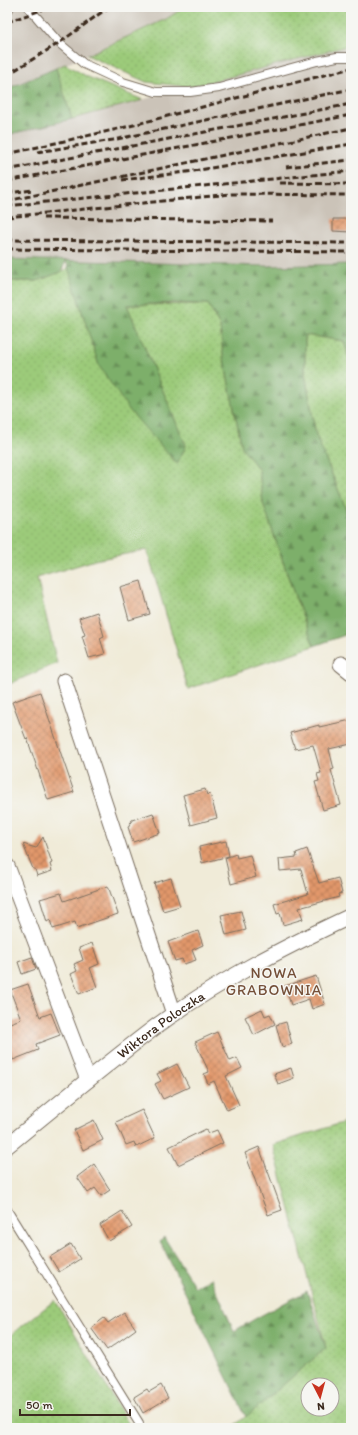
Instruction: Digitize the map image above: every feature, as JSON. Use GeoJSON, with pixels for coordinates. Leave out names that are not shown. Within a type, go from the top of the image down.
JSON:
{"type":"FeatureCollection","features":[{"type":"Feature","properties":{"kind":"street"},"geometry":{"type":"LineString","coordinates":[[64,681],[174,1014]]}},
{"type":"Feature","properties":{"kind":"street"},"geometry":{"type":"LineString","coordinates":[[7,866],[88,1080]]}},
{"type":"Feature","properties":{"kind":"street","name":"Wiktora Poloczka"},"geometry":{"type":"LineString","coordinates":[[7,1146],[88,1080],[174,1014],[228,980],[297,942],[351,916]]}},
{"type":"Feature","properties":{"kind":"lane"},"geometry":{"type":"LineString","coordinates":[[7,12],[10,7]]}},
{"type":"Feature","properties":{"kind":"lane"},"geometry":{"type":"LineString","coordinates":[[28,7],[59,43],[84,64],[123,82],[156,92],[190,92],[219,88],[317,61],[349,56]]}},
{"type":"Feature","properties":{"kind":"lane"},"geometry":{"type":"LineString","coordinates":[[7,1210],[139,1423]]}},
{"type":"Feature","properties":{"kind":"shaded area"},"geometry":{"type":"Polygon","coordinates":[[[7,7],[185,7],[166,19],[102,49],[7,89],[7,7]]]}},
{"type":"Feature","properties":{"kind":"shaded area"},"geometry":{"type":"Polygon","coordinates":[[[351,45],[351,264],[267,266],[7,259],[7,135],[351,45]]]}},
{"type":"Feature","properties":{"kind":"green space"},"geometry":{"type":"Polygon","coordinates":[[[185,7],[351,7],[351,45],[191,87],[146,82],[87,55],[166,19],[185,7]]]}},
{"type":"Feature","properties":{"kind":"green space"},"geometry":{"type":"Polygon","coordinates":[[[65,64],[88,77],[143,100],[72,119],[56,68],[65,64]]]}},
{"type":"Feature","properties":{"kind":"green space"},"geometry":{"type":"Polygon","coordinates":[[[56,68],[72,119],[7,135],[7,89],[56,68]]]}},
{"type":"Feature","properties":{"kind":"green space"},"geometry":{"type":"Polygon","coordinates":[[[7,259],[267,266],[351,264],[351,365],[344,341],[305,335],[305,373],[316,435],[346,509],[351,557],[351,633],[314,646],[293,591],[263,503],[259,470],[242,447],[223,355],[220,326],[208,304],[173,303],[127,305],[186,446],[177,464],[130,411],[99,366],[66,261],[61,272],[37,281],[7,281],[7,259]]]}},
{"type":"Feature","properties":{"kind":"green space"},"geometry":{"type":"Polygon","coordinates":[[[70,268],[177,463],[186,446],[127,305],[208,304],[220,326],[223,355],[242,447],[259,470],[263,503],[293,591],[314,646],[188,689],[147,550],[95,560],[37,578],[57,663],[7,685],[7,281],[37,281],[70,268]]]}},
{"type":"Feature","properties":{"kind":"green space"},"geometry":{"type":"Polygon","coordinates":[[[305,335],[344,341],[351,365],[351,557],[346,509],[316,435],[305,373],[305,335]]]}},
{"type":"Feature","properties":{"kind":"green space"},"geometry":{"type":"Polygon","coordinates":[[[351,1120],[351,1428],[230,1428],[326,1348],[273,1145],[351,1120]]]}},
{"type":"Feature","properties":{"kind":"green space"},"geometry":{"type":"Polygon","coordinates":[[[164,1237],[195,1287],[211,1278],[234,1331],[307,1291],[326,1348],[246,1417],[160,1241],[164,1237]]]}},
{"type":"Feature","properties":{"kind":"green space"},"geometry":{"type":"Polygon","coordinates":[[[55,1300],[131,1428],[7,1428],[7,1338],[55,1300]]]}},
{"type":"Feature","properties":{"kind":"building"},"geometry":{"type":"Polygon","coordinates":[[[333,219],[351,219],[351,232],[333,231],[333,219]]]}},
{"type":"Feature","properties":{"kind":"building"},"geometry":{"type":"Polygon","coordinates":[[[141,581],[150,614],[129,620],[120,587],[141,581]]]}},
{"type":"Feature","properties":{"kind":"building"},"geometry":{"type":"Polygon","coordinates":[[[97,612],[104,636],[100,638],[105,654],[89,658],[82,636],[85,635],[79,618],[97,612]]]}},
{"type":"Feature","properties":{"kind":"building"},"geometry":{"type":"Polygon","coordinates":[[[40,692],[74,792],[48,800],[27,738],[26,739],[12,702],[40,692]]]}},
{"type":"Feature","properties":{"kind":"building"},"geometry":{"type":"Polygon","coordinates":[[[351,720],[351,744],[329,749],[334,769],[331,770],[341,805],[323,810],[315,782],[319,781],[317,774],[321,773],[313,745],[295,749],[290,733],[319,725],[319,727],[351,720]]]}},
{"type":"Feature","properties":{"kind":"building"},"geometry":{"type":"Polygon","coordinates":[[[205,789],[207,795],[210,794],[217,818],[191,825],[183,795],[205,789]]]}},
{"type":"Feature","properties":{"kind":"building"},"geometry":{"type":"Polygon","coordinates":[[[153,813],[160,833],[133,842],[128,827],[132,820],[153,813]]]}},
{"type":"Feature","properties":{"kind":"building"},"geometry":{"type":"Polygon","coordinates":[[[43,837],[52,863],[50,864],[52,871],[37,876],[23,844],[36,848],[43,837]]]}},
{"type":"Feature","properties":{"kind":"building"},"geometry":{"type":"Polygon","coordinates":[[[226,841],[229,856],[202,863],[199,847],[226,841]]]}},
{"type":"Feature","properties":{"kind":"building"},"geometry":{"type":"Polygon","coordinates":[[[307,849],[319,883],[338,878],[342,893],[338,894],[339,897],[299,908],[303,919],[283,925],[280,913],[277,914],[274,904],[308,894],[301,869],[280,871],[279,859],[297,857],[296,853],[307,849]]]}},
{"type":"Feature","properties":{"kind":"building"},"geometry":{"type":"Polygon","coordinates":[[[236,854],[237,858],[250,855],[256,877],[231,884],[225,858],[236,854]]]}},
{"type":"Feature","properties":{"kind":"building"},"geometry":{"type":"Polygon","coordinates":[[[171,878],[180,906],[163,911],[154,883],[171,878]]]}},
{"type":"Feature","properties":{"kind":"building"},"geometry":{"type":"Polygon","coordinates":[[[108,886],[118,914],[77,928],[75,922],[53,929],[50,920],[47,922],[40,899],[61,893],[64,901],[108,886]]]}},
{"type":"Feature","properties":{"kind":"building"},"geometry":{"type":"Polygon","coordinates":[[[241,911],[246,930],[226,935],[221,915],[241,911]]]}},
{"type":"Feature","properties":{"kind":"building"},"geometry":{"type":"Polygon","coordinates":[[[198,931],[203,945],[192,950],[196,960],[184,964],[182,959],[175,961],[168,942],[198,931]]]}},
{"type":"Feature","properties":{"kind":"building"},"geometry":{"type":"Polygon","coordinates":[[[92,943],[99,964],[90,968],[97,987],[79,994],[71,974],[77,971],[74,964],[83,960],[79,948],[92,943]]]}},
{"type":"Feature","properties":{"kind":"building"},"geometry":{"type":"Polygon","coordinates":[[[32,957],[36,969],[22,974],[18,962],[32,957]]]}},
{"type":"Feature","properties":{"kind":"building"},"geometry":{"type":"Polygon","coordinates":[[[316,976],[325,1004],[312,1009],[309,999],[291,1005],[285,986],[316,976]]]}},
{"type":"Feature","properties":{"kind":"building"},"geometry":{"type":"Polygon","coordinates":[[[28,984],[40,1017],[51,1013],[60,1035],[36,1044],[38,1050],[13,1060],[7,1046],[7,1024],[21,1019],[10,990],[28,984]]]}},
{"type":"Feature","properties":{"kind":"building"},"geometry":{"type":"Polygon","coordinates":[[[262,1009],[265,1016],[270,1014],[275,1024],[254,1035],[245,1017],[262,1009]]]}},
{"type":"Feature","properties":{"kind":"building"},"geometry":{"type":"Polygon","coordinates":[[[286,1022],[292,1044],[282,1047],[276,1025],[286,1022]]]}},
{"type":"Feature","properties":{"kind":"building"},"geometry":{"type":"Polygon","coordinates":[[[217,1032],[230,1061],[237,1058],[242,1068],[226,1076],[239,1105],[227,1110],[214,1081],[208,1084],[204,1074],[209,1072],[195,1042],[217,1032]]]}},
{"type":"Feature","properties":{"kind":"building"},"geometry":{"type":"Polygon","coordinates":[[[177,1064],[189,1087],[163,1099],[155,1084],[161,1081],[157,1074],[177,1064]]]}},
{"type":"Feature","properties":{"kind":"building"},"geometry":{"type":"Polygon","coordinates":[[[291,1068],[294,1078],[278,1084],[274,1074],[291,1068]]]}},
{"type":"Feature","properties":{"kind":"building"},"geometry":{"type":"Polygon","coordinates":[[[142,1110],[155,1138],[136,1147],[134,1142],[126,1145],[116,1122],[142,1110]]]}},
{"type":"Feature","properties":{"kind":"building"},"geometry":{"type":"Polygon","coordinates":[[[94,1120],[103,1140],[83,1150],[74,1130],[94,1120]]]}},
{"type":"Feature","properties":{"kind":"building"},"geometry":{"type":"Polygon","coordinates":[[[206,1129],[209,1133],[217,1130],[223,1143],[178,1165],[169,1147],[206,1129]]]}},
{"type":"Feature","properties":{"kind":"building"},"geometry":{"type":"Polygon","coordinates":[[[259,1147],[282,1210],[268,1215],[245,1153],[259,1147]]]}},
{"type":"Feature","properties":{"kind":"building"},"geometry":{"type":"Polygon","coordinates":[[[94,1164],[110,1190],[101,1196],[95,1188],[88,1193],[77,1177],[94,1164]]]}},
{"type":"Feature","properties":{"kind":"building"},"geometry":{"type":"Polygon","coordinates":[[[122,1211],[132,1227],[109,1241],[100,1225],[122,1211]]]}},
{"type":"Feature","properties":{"kind":"building"},"geometry":{"type":"Polygon","coordinates":[[[71,1244],[80,1259],[59,1272],[50,1257],[71,1244]]]}},
{"type":"Feature","properties":{"kind":"building"},"geometry":{"type":"Polygon","coordinates":[[[124,1312],[136,1329],[107,1350],[91,1328],[104,1318],[108,1323],[124,1312]]]}},
{"type":"Feature","properties":{"kind":"building"},"geometry":{"type":"Polygon","coordinates":[[[161,1385],[168,1398],[143,1413],[134,1397],[147,1389],[149,1392],[161,1385]]]}},
{"type":"Feature","properties":{"kind":"railway"},"geometry":{"type":"LineString","coordinates":[[7,22],[50,7]]}},
{"type":"Feature","properties":{"kind":"railway"},"geometry":{"type":"LineString","coordinates":[[7,75],[59,43],[109,7]]}},
{"type":"Feature","properties":{"kind":"railway"},"geometry":{"type":"LineString","coordinates":[[7,154],[122,128],[351,68]]}},
{"type":"Feature","properties":{"kind":"railway"},"geometry":{"type":"LineString","coordinates":[[37,152],[113,140],[351,89]]}},
{"type":"Feature","properties":{"kind":"railway"},"geometry":{"type":"LineString","coordinates":[[7,170],[351,104]]}},
{"type":"Feature","properties":{"kind":"railway"},"geometry":{"type":"LineString","coordinates":[[7,181],[351,115]]}},
{"type":"Feature","properties":{"kind":"railway"},"geometry":{"type":"LineString","coordinates":[[7,201],[351,128]]}},
{"type":"Feature","properties":{"kind":"railway"},"geometry":{"type":"LineString","coordinates":[[122,180],[194,171],[351,144]]}},
{"type":"Feature","properties":{"kind":"railway"},"geometry":{"type":"LineString","coordinates":[[286,167],[351,160]]}},
{"type":"Feature","properties":{"kind":"railway"},"geometry":{"type":"LineString","coordinates":[[7,206],[351,171]]}},
{"type":"Feature","properties":{"kind":"railway"},"geometry":{"type":"LineString","coordinates":[[280,183],[351,184]]}},
{"type":"Feature","properties":{"kind":"railway"},"geometry":{"type":"LineString","coordinates":[[7,193],[33,190]]}},
{"type":"Feature","properties":{"kind":"railway"},"geometry":{"type":"LineString","coordinates":[[7,217],[231,194],[351,195]]}},
{"type":"Feature","properties":{"kind":"railway"},"geometry":{"type":"LineString","coordinates":[[43,218],[272,221]]}},
{"type":"Feature","properties":{"kind":"railway"},"geometry":{"type":"LineString","coordinates":[[7,240],[351,243]]}},
{"type":"Feature","properties":{"kind":"railway"},"geometry":{"type":"LineString","coordinates":[[7,249],[351,252]]}},
{"type":"Feature","properties":{"kind":"district","name":"NOWA GRABOWNIA"},"geometry":{"type":"Point","coordinates":[274,982]}}]}
